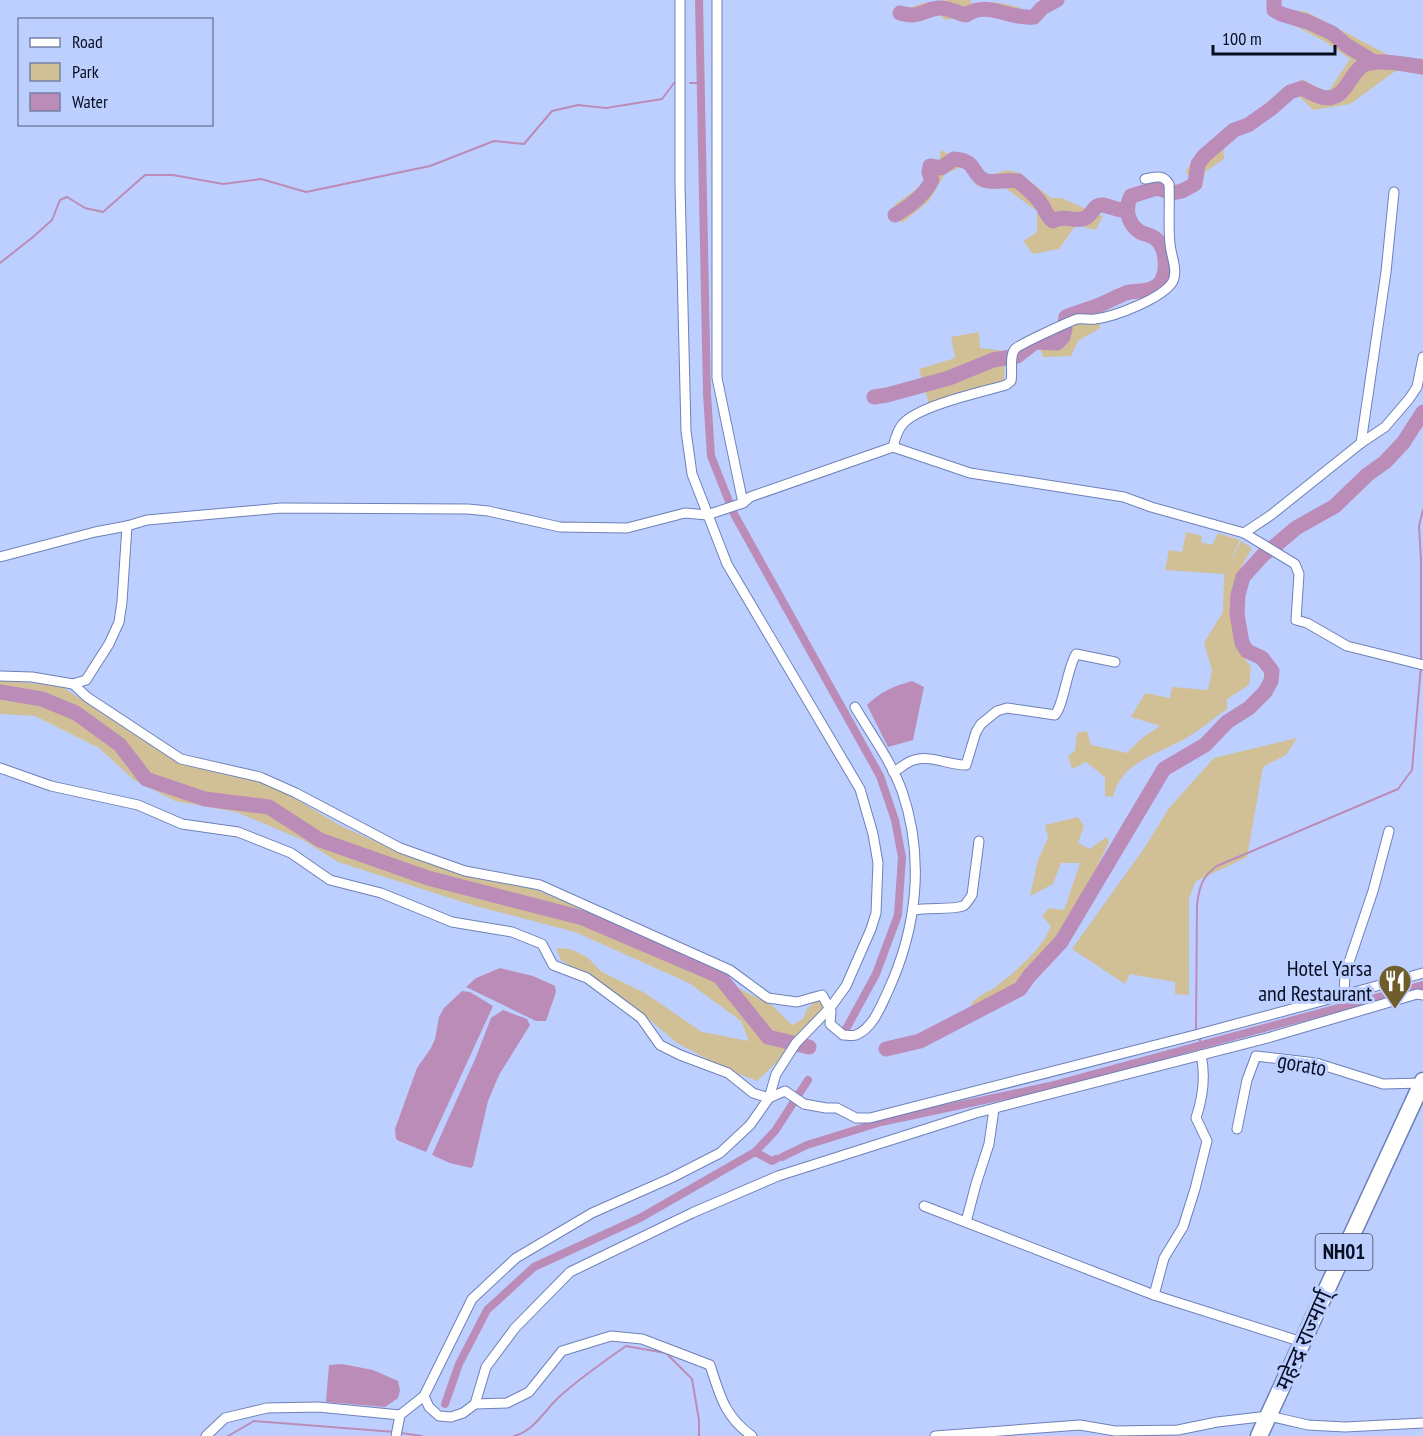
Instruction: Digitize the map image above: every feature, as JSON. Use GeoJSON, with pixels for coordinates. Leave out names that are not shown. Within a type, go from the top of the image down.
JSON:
{"type":"FeatureCollection","features":[{"type":"Feature","properties":{"kind":"highway","name":"महेन्द्र राज्मार्ग्"},"geometry":{"type":"LineString","coordinates":[[1265,1425],[1423,1082]]}},
{"type":"Feature","properties":{"kind":"street"},"geometry":{"type":"LineString","coordinates":[[396,1436],[400,1415],[424,1396],[472,1299],[516,1258],[592,1213],[671,1178],[720,1153],[750,1125],[769,1098],[776,1074],[796,1043],[830,1008],[846,986],[872,929],[876,913],[878,863],[873,834],[860,789],[727,564],[711,514],[692,474],[686,431],[680,185],[680,0]]}},
{"type":"Feature","properties":{"kind":"street"},"geometry":{"type":"LineString","coordinates":[[717,0],[717,378],[738,504]]}},
{"type":"Feature","properties":{"kind":"street"},"geometry":{"type":"LineString","coordinates":[[893,447],[901,425],[910,417],[928,408],[1006,385],[1011,381],[1015,349],[1040,335],[1078,319],[1095,319],[1116,314],[1167,289],[1175,273],[1170,243],[1169,186],[1166,179],[1160,176],[1145,179]]}},
{"type":"Feature","properties":{"kind":"street"},"geometry":{"type":"LineString","coordinates":[[1360,443],[1386,272],[1394,192]]}},
{"type":"Feature","properties":{"kind":"street"},"geometry":{"type":"LineString","coordinates":[[1245,534],[1360,443],[1385,427],[1417,387],[1423,357]]}},
{"type":"Feature","properties":{"kind":"street"},"geometry":{"type":"LineString","coordinates":[[0,556],[147,520],[281,508],[488,510],[560,526],[627,528],[685,513],[711,514],[750,497],[893,447],[970,472],[1124,497],[1245,534],[1295,564],[1299,573],[1296,620],[1307,623],[1347,646],[1421,664]]}},
{"type":"Feature","properties":{"kind":"street"},"geometry":{"type":"LineString","coordinates":[[0,676],[32,676],[73,684],[86,680],[109,644],[118,622],[122,602],[127,526]]}},
{"type":"Feature","properties":{"kind":"street"},"geometry":{"type":"LineString","coordinates":[[893,772],[908,762],[920,759],[933,758],[966,765],[976,732],[981,724],[996,711],[1007,708],[1055,715],[1076,654],[1081,653],[1115,662]]}},
{"type":"Feature","properties":{"kind":"street"},"geometry":{"type":"LineString","coordinates":[[73,684],[87,697],[181,759],[260,777],[400,848],[465,871],[540,885],[730,970],[768,998],[796,1002],[822,995],[830,1008],[830,1024],[843,1035],[856,1035],[872,1022],[898,967],[914,910],[916,868],[911,829],[901,791],[893,772],[855,707]]}},
{"type":"Feature","properties":{"kind":"street"},"geometry":{"type":"LineString","coordinates":[[0,768],[51,786],[138,805],[182,824],[238,832],[291,853],[330,880],[381,893],[452,922],[512,932],[542,944],[553,965],[587,978],[641,1018],[660,1045],[728,1073],[753,1093],[769,1098],[785,1091],[801,1102],[826,1108],[837,1108],[856,1118],[870,1118],[1195,1035],[1423,973]]}},
{"type":"Feature","properties":{"kind":"street"},"geometry":{"type":"LineString","coordinates":[[1344,995],[1346,974],[1374,891],[1389,831]]}},
{"type":"Feature","properties":{"kind":"street"},"geometry":{"type":"LineString","coordinates":[[914,910],[956,907],[968,902],[972,895],[979,841]]}},
{"type":"Feature","properties":{"kind":"street"},"geometry":{"type":"LineString","coordinates":[[476,1404],[486,1367],[515,1328],[570,1272],[692,1213],[778,1176],[994,1109],[1271,1037],[1387,1002],[1423,994]]}},
{"type":"Feature","properties":{"kind":"street"},"geometry":{"type":"LineString","coordinates":[[1154,1295],[1164,1258],[1183,1227],[1207,1141],[1196,1118],[1201,1102],[1205,1072],[1201,1054]]}},
{"type":"Feature","properties":{"kind":"street","name":"gorato"},"geometry":{"type":"LineString","coordinates":[[1237,1129],[1247,1080],[1256,1056],[1316,1063],[1383,1084],[1423,1082]]}},
{"type":"Feature","properties":{"kind":"street"},"geometry":{"type":"LineString","coordinates":[[966,1222],[989,1144],[994,1109]]}},
{"type":"Feature","properties":{"kind":"street"},"geometry":{"type":"LineString","coordinates":[[924,1206],[1154,1295],[1302,1342]]}},
{"type":"Feature","properties":{"kind":"street"},"geometry":{"type":"LineString","coordinates":[[424,1396],[429,1407],[439,1416],[451,1418],[476,1404],[507,1403],[529,1392],[562,1351],[611,1336],[642,1339],[710,1365],[722,1401],[737,1425],[752,1436]]}},
{"type":"Feature","properties":{"kind":"street"},"geometry":{"type":"LineString","coordinates":[[206,1436],[225,1418],[267,1408],[318,1407],[400,1415]]}},
{"type":"Feature","properties":{"kind":"street"},"geometry":{"type":"LineString","coordinates":[[934,1436],[1080,1425],[1115,1431],[1178,1430],[1217,1422],[1345,1427],[1423,1423]]}},
{"type":"Feature","properties":{"kind":"green space"},"geometry":{"type":"Polygon","coordinates":[[[970,0],[973,5],[991,2],[1015,6],[1021,8],[1019,19],[1008,19],[981,11],[946,20],[939,15],[915,21],[912,7],[923,3],[970,0]]]}},
{"type":"Feature","properties":{"kind":"green space"},"geometry":{"type":"Polygon","coordinates":[[[1040,0],[1064,0],[1032,20],[1034,6],[1040,0]]]}},
{"type":"Feature","properties":{"kind":"green space"},"geometry":{"type":"Polygon","coordinates":[[[1267,0],[1278,0],[1277,4],[1285,9],[1307,12],[1390,56],[1423,59],[1423,75],[1397,70],[1350,104],[1313,110],[1295,92],[1301,79],[1328,92],[1350,59],[1324,41],[1271,13],[1267,0]]]}},
{"type":"Feature","properties":{"kind":"green space"},"geometry":{"type":"Polygon","coordinates":[[[1223,140],[1224,159],[1205,172],[1202,187],[1188,196],[1176,196],[1174,186],[1190,181],[1186,171],[1199,150],[1223,140]]]}},
{"type":"Feature","properties":{"kind":"green space"},"geometry":{"type":"Polygon","coordinates":[[[941,150],[953,156],[965,153],[984,173],[990,175],[1007,170],[1020,173],[1051,198],[1061,198],[1103,216],[1096,230],[1076,225],[1059,249],[1033,254],[1023,241],[1037,232],[1037,211],[1001,185],[984,187],[975,185],[972,171],[963,166],[945,174],[929,201],[902,223],[894,205],[917,189],[930,176],[939,160],[941,150]]]}},
{"type":"Feature","properties":{"kind":"green space"},"geometry":{"type":"Polygon","coordinates":[[[1078,322],[1100,322],[1100,328],[1078,341],[1071,356],[1043,357],[1038,340],[1078,322]]]}},
{"type":"Feature","properties":{"kind":"green space"},"geometry":{"type":"Polygon","coordinates":[[[979,332],[980,348],[1005,351],[1004,380],[929,404],[919,369],[955,358],[951,337],[979,332]]]}},
{"type":"Feature","properties":{"kind":"green space"},"geometry":{"type":"Polygon","coordinates":[[[1186,532],[1202,536],[1201,542],[1212,545],[1218,533],[1240,540],[1226,569],[1241,541],[1252,548],[1238,573],[1231,612],[1238,650],[1251,667],[1249,685],[1227,699],[1227,709],[1198,731],[1133,767],[1117,785],[1113,797],[1105,796],[1105,777],[1086,762],[1072,769],[1068,756],[1075,751],[1077,733],[1087,731],[1091,745],[1127,753],[1142,738],[1160,726],[1131,717],[1145,693],[1170,698],[1172,687],[1208,690],[1212,670],[1204,643],[1223,612],[1224,574],[1165,570],[1169,550],[1182,552],[1186,532]]]}},
{"type":"Feature","properties":{"kind":"green space"},"geometry":{"type":"Polygon","coordinates":[[[0,680],[61,686],[144,741],[193,767],[260,782],[294,798],[341,826],[406,855],[470,877],[529,887],[561,900],[684,958],[773,1006],[792,1025],[803,1019],[807,1009],[817,1000],[824,1006],[776,1063],[757,1081],[722,1067],[677,1043],[625,999],[561,960],[556,948],[570,949],[587,957],[602,972],[645,993],[702,1032],[749,1041],[741,1021],[689,983],[575,932],[475,906],[338,862],[303,840],[236,812],[175,801],[134,780],[99,748],[35,716],[0,714],[0,680]]]}},
{"type":"Feature","properties":{"kind":"green space"},"geometry":{"type":"Polygon","coordinates":[[[1297,738],[1286,755],[1263,767],[1247,857],[1196,881],[1189,898],[1189,995],[1175,994],[1175,982],[1130,974],[1125,984],[1072,949],[1145,847],[1169,808],[1214,758],[1297,738]]]}},
{"type":"Feature","properties":{"kind":"green space"},"geometry":{"type":"Polygon","coordinates":[[[1078,817],[1084,826],[1078,843],[1090,849],[1106,837],[1109,842],[1057,949],[1042,973],[981,1008],[971,1004],[1006,979],[1036,951],[1051,926],[1042,916],[1049,908],[1064,910],[1080,863],[1061,863],[1053,884],[1030,896],[1038,860],[1048,838],[1045,825],[1078,817]]]}},
{"type":"Feature","properties":{"kind":"water"},"geometry":{"type":"Polygon","coordinates":[[[912,681],[924,687],[913,740],[888,747],[867,705],[888,690],[912,681]]]}},
{"type":"Feature","properties":{"kind":"water"},"geometry":{"type":"Polygon","coordinates":[[[500,968],[533,976],[555,986],[556,992],[546,1021],[536,1021],[466,987],[476,978],[500,968]]]}},
{"type":"Feature","properties":{"kind":"water"},"geometry":{"type":"Polygon","coordinates":[[[462,991],[470,992],[493,1006],[426,1152],[396,1139],[395,1129],[417,1068],[435,1039],[439,1017],[444,1008],[462,991]]]}},
{"type":"Feature","properties":{"kind":"water"},"geometry":{"type":"Polygon","coordinates":[[[503,1010],[527,1019],[530,1025],[499,1075],[488,1101],[473,1166],[471,1168],[450,1163],[432,1155],[491,1018],[503,1010]]]}},
{"type":"Feature","properties":{"kind":"water"},"geometry":{"type":"Polygon","coordinates":[[[342,1364],[373,1370],[398,1381],[400,1390],[398,1398],[385,1407],[326,1402],[329,1365],[342,1364]]]}},
{"type":"Feature","properties":{"kind":"waterway"},"geometry":{"type":"LineString","coordinates":[[699,0],[707,394],[711,456],[734,514],[880,776],[895,820],[902,857],[898,915],[876,974],[846,1029]]}},
{"type":"Feature","properties":{"kind":"waterway"},"geometry":{"type":"LineString","coordinates":[[900,13],[917,15],[942,8],[966,15],[983,9],[1016,16],[1034,17],[1042,8],[1057,0]]}},
{"type":"Feature","properties":{"kind":"waterway"},"geometry":{"type":"LineString","coordinates":[[1274,0],[1274,10],[1332,33],[1346,45],[1374,62]]}},
{"type":"Feature","properties":{"kind":"waterway"},"geometry":{"type":"LineString","coordinates":[[1065,323],[1066,317],[1126,293],[1150,290],[1161,282],[1165,270],[1163,250],[1155,238],[1140,232],[1130,221],[1128,206],[1131,196],[1157,188],[1172,193],[1195,184],[1198,164],[1204,156],[1234,130],[1248,125],[1290,92],[1302,88],[1324,98],[1334,97],[1344,89],[1359,68],[1368,63],[1392,62],[1423,67]]}},
{"type":"Feature","properties":{"kind":"waterway"},"geometry":{"type":"LineString","coordinates":[[0,263],[52,220],[60,200],[67,197],[85,208],[103,212],[145,175],[173,175],[223,184],[261,179],[306,192],[430,166],[494,141],[524,144],[552,111],[578,105],[606,108],[662,99],[674,83]]}},
{"type":"Feature","properties":{"kind":"waterway"},"geometry":{"type":"LineString","coordinates":[[690,83],[700,83]]}},
{"type":"Feature","properties":{"kind":"waterway"},"geometry":{"type":"LineString","coordinates":[[895,215],[916,200],[929,186],[932,180],[929,173],[930,166],[941,168],[954,159],[967,162],[984,180],[1018,181],[1037,198],[1053,221],[1062,218],[1077,220],[1085,218],[1100,205],[1122,210],[1126,208]]}},
{"type":"Feature","properties":{"kind":"waterway"},"geometry":{"type":"LineString","coordinates":[[874,397],[949,378],[993,360],[1017,356],[1035,342],[1057,343],[1063,337],[1065,329]]}},
{"type":"Feature","properties":{"kind":"waterway"},"geometry":{"type":"LineString","coordinates":[[886,1049],[920,1041],[1020,989],[1061,942],[1164,769],[1205,745],[1227,722],[1249,708],[1265,692],[1271,681],[1272,671],[1262,658],[1247,651],[1242,643],[1237,614],[1238,595],[1243,577],[1263,555],[1296,528],[1335,506],[1367,475],[1385,462],[1403,443],[1423,412]]}},
{"type":"Feature","properties":{"kind":"waterway"},"geometry":{"type":"LineString","coordinates":[[1421,661],[1419,526],[1423,510]]}},
{"type":"Feature","properties":{"kind":"waterway"},"geometry":{"type":"LineString","coordinates":[[1196,1029],[1197,905],[1200,888],[1205,878],[1217,866],[1398,789],[1412,770],[1421,666]]}},
{"type":"Feature","properties":{"kind":"waterway"},"geometry":{"type":"LineString","coordinates":[[0,692],[42,699],[76,713],[120,745],[146,779],[205,799],[269,807],[320,840],[428,878],[583,918],[719,976],[768,1037],[809,1047]]}},
{"type":"Feature","properties":{"kind":"waterway"},"geometry":{"type":"LineString","coordinates":[[782,1157],[807,1145],[881,1122],[1050,1086],[1423,985]]}},
{"type":"Feature","properties":{"kind":"waterway"},"geometry":{"type":"LineString","coordinates":[[1200,1039],[1200,1044]]}},
{"type":"Feature","properties":{"kind":"waterway"},"geometry":{"type":"LineString","coordinates":[[445,1404],[459,1364],[487,1310],[534,1267],[640,1218],[755,1152],[775,1131],[808,1080]]}},
{"type":"Feature","properties":{"kind":"waterway"},"geometry":{"type":"LineString","coordinates":[[755,1152],[772,1161],[776,1159]]}},
{"type":"Feature","properties":{"kind":"waterway"},"geometry":{"type":"LineString","coordinates":[[514,1436],[527,1430],[567,1390],[626,1346],[666,1353],[692,1379],[699,1420],[699,1436]]}},
{"type":"Feature","properties":{"kind":"waterway"},"geometry":{"type":"LineString","coordinates":[[228,1436],[254,1421],[395,1432]]}},
{"type":"Feature","properties":{"kind":"waterway"},"geometry":{"type":"LineString","coordinates":[[401,1433],[422,1436]]}},
{"type":"Feature","properties":{"kind":"place","name":"Hotel Yarsa and Restaurant"},"geometry":{"type":"Point","coordinates":[1395,1010]}}]}
